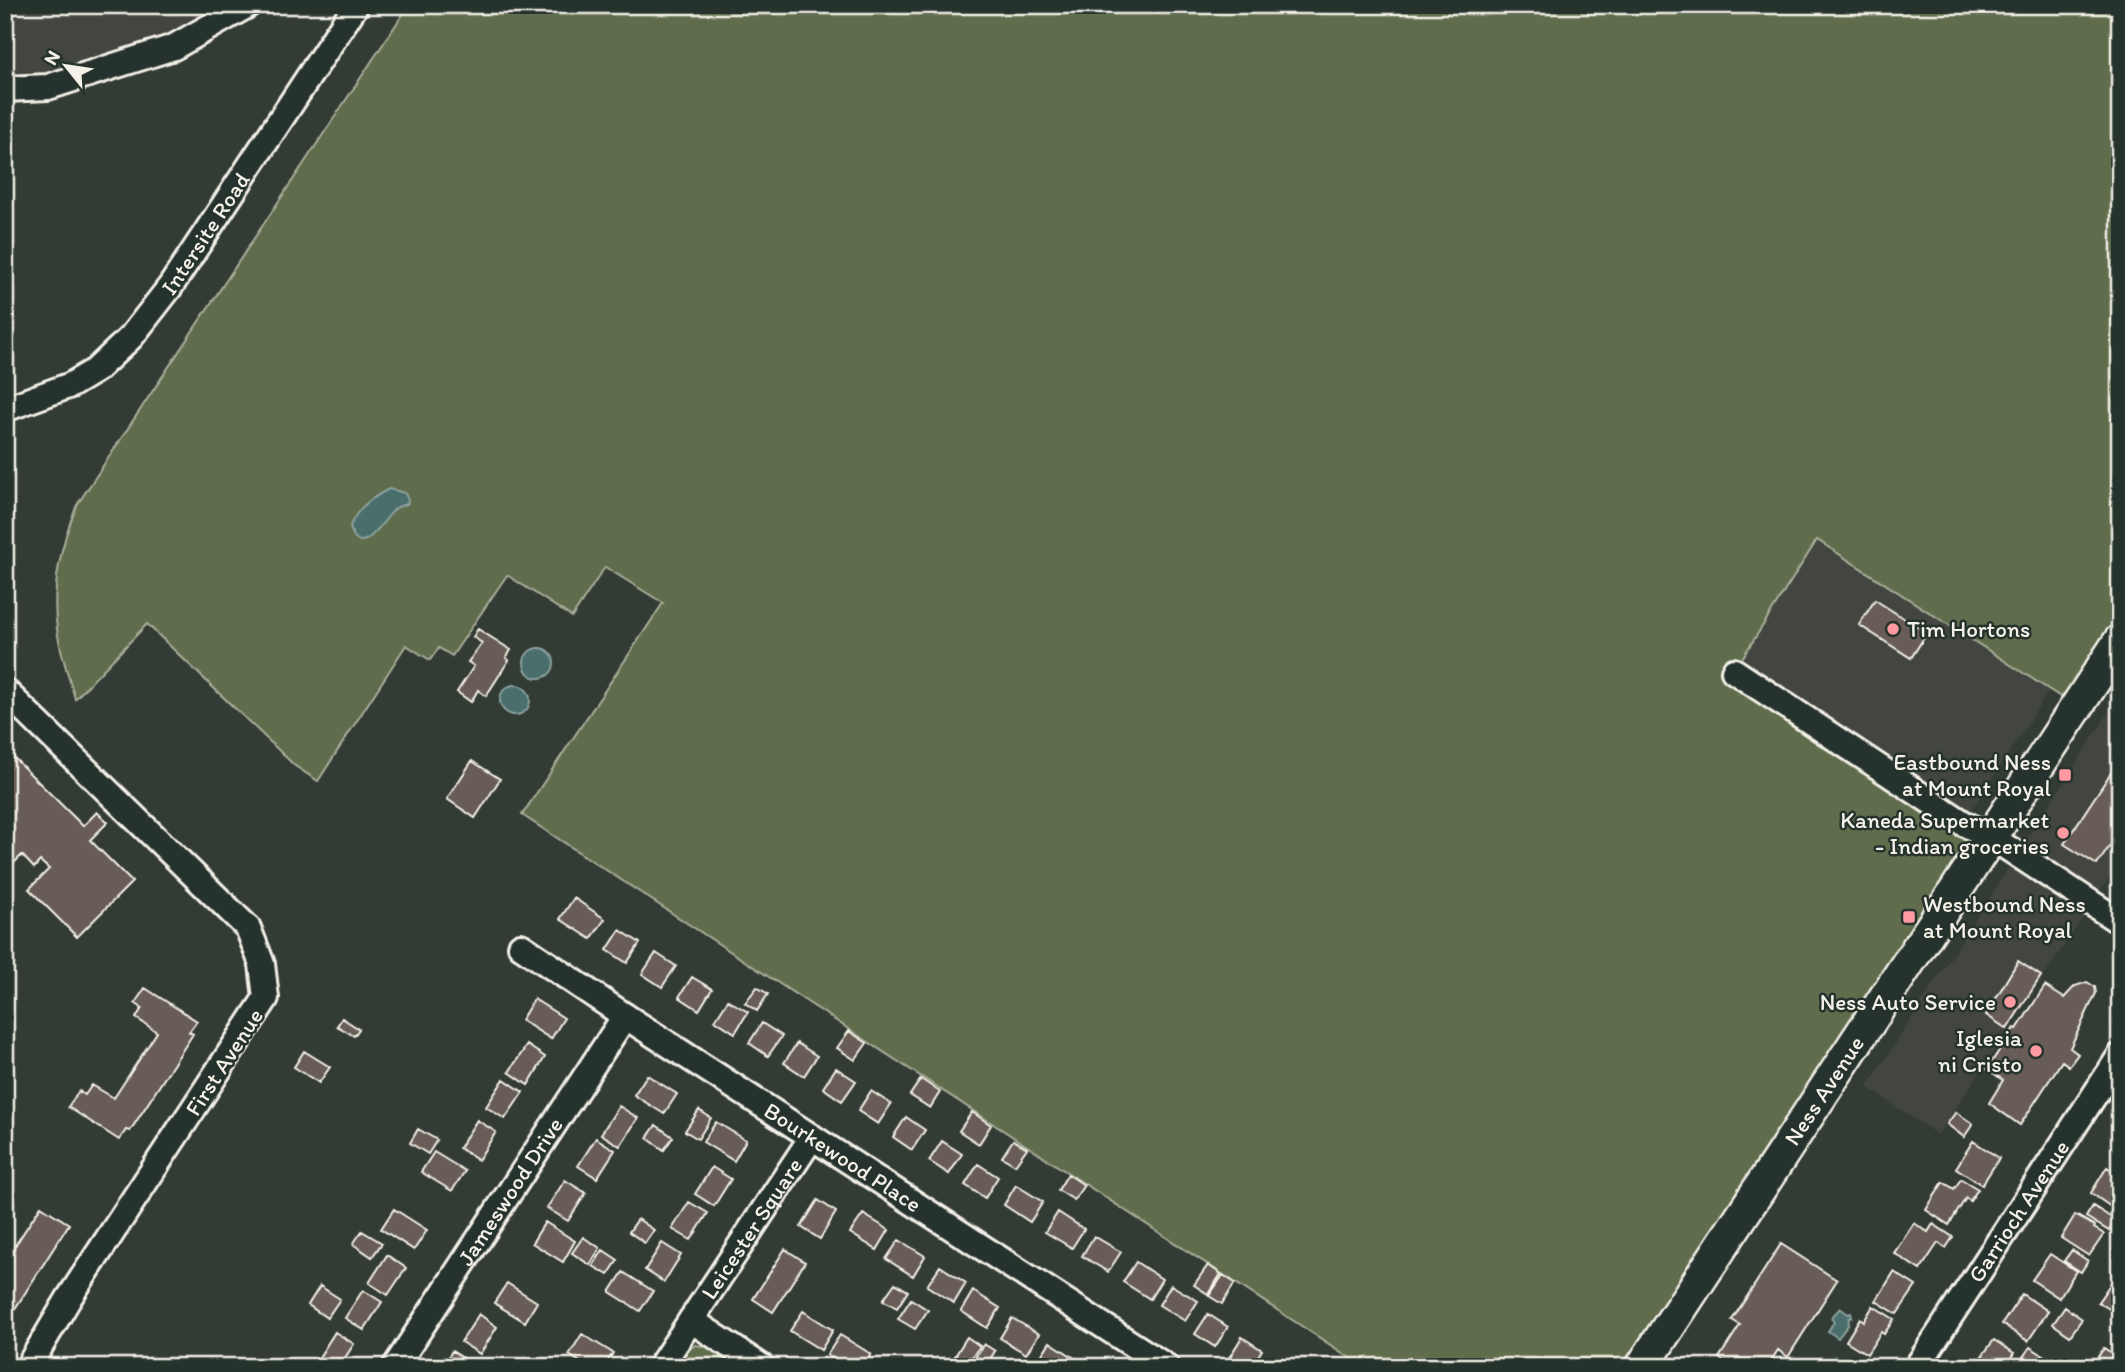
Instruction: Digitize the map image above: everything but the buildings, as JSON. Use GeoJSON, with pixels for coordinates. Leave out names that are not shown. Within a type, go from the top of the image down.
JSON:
{"type":"FeatureCollection","features":[{"type":"Feature","properties":{"kind":"main road","name":"Ness Avenue"},"geometry":{"type":"LineString","coordinates":[[1642,1367],[2120,640]]}},
{"type":"Feature","properties":{"kind":"street"},"geometry":{"type":"LineString","coordinates":[[5,89],[48,87],[174,47],[248,5]]}},
{"type":"Feature","properties":{"kind":"street","name":"Intersite Road"},"geometry":{"type":"LineString","coordinates":[[5,410],[79,380],[96,370],[131,337],[170,287],[356,5]]}},
{"type":"Feature","properties":{"kind":"street"},"geometry":{"type":"LineString","coordinates":[[1734,670],[1963,823],[1991,836],[2120,922]]}},
{"type":"Feature","properties":{"kind":"street","name":"First Avenue"},"geometry":{"type":"LineString","coordinates":[[5,691],[248,928],[262,964],[266,998],[69,1298],[28,1367]]}},
{"type":"Feature","properties":{"kind":"street","name":"Bourkewood Place"},"geometry":{"type":"LineString","coordinates":[[521,946],[1167,1367]]}},
{"type":"Feature","properties":{"kind":"street","name":"Jameswood Drive"},"geometry":{"type":"LineString","coordinates":[[395,1367],[625,1016]]}},
{"type":"Feature","properties":{"kind":"street","name":"Garrioch Avenue"},"geometry":{"type":"LineString","coordinates":[[1917,1367],[2120,1056]]}},
{"type":"Feature","properties":{"kind":"street","name":"Leicester Square"},"geometry":{"type":"LineString","coordinates":[[660,1367],[812,1137]]}},
{"type":"Feature","properties":{"kind":"street","name":"Leicester Square"},"geometry":{"type":"LineString","coordinates":[[691,1320],[762,1367]]}},
{"type":"Feature","properties":{"kind":"shaded area"},"geometry":{"type":"Polygon","coordinates":[[[5,5],[229,5],[189,29],[52,72],[5,74],[5,5]]]}},
{"type":"Feature","properties":{"kind":"shaded area"},"geometry":{"type":"Polygon","coordinates":[[[1818,540],[2049,691],[1963,823],[1734,671],[1818,540]]]}},
{"type":"Feature","properties":{"kind":"shaded area"},"geometry":{"type":"Polygon","coordinates":[[[2120,695],[2120,862],[1938,1135],[1867,1087],[2120,695]]]}},
{"type":"Feature","properties":{"kind":"green space"},"geometry":{"type":"Polygon","coordinates":[[[409,5],[2120,5],[2120,641],[2076,707],[1817,540],[1734,671],[1991,837],[1641,1367],[1364,1367],[522,815],[663,603],[605,567],[572,617],[507,575],[452,656],[439,648],[430,660],[406,645],[318,781],[295,766],[147,624],[75,699],[58,638],[55,598],[62,550],[77,505],[409,5]]]}},
{"type":"Feature","properties":{"kind":"green space"},"geometry":{"type":"Polygon","coordinates":[[[695,1345],[711,1347],[740,1367],[676,1367],[685,1352],[695,1345]]]}},
{"type":"Feature","properties":{"kind":"water"},"geometry":{"type":"Polygon","coordinates":[[[389,489],[405,493],[407,504],[396,508],[373,534],[360,541],[350,527],[352,521],[371,500],[389,489]]]}},
{"type":"Feature","properties":{"kind":"water"},"geometry":{"type":"Polygon","coordinates":[[[539,648],[550,652],[554,663],[550,674],[539,678],[528,674],[524,663],[528,652],[539,648]]]}},
{"type":"Feature","properties":{"kind":"water"},"geometry":{"type":"Polygon","coordinates":[[[515,685],[521,686],[529,694],[529,706],[521,714],[515,715],[509,714],[501,706],[500,700],[501,694],[509,686],[515,685]]]}},
{"type":"Feature","properties":{"kind":"water"},"geometry":{"type":"Polygon","coordinates":[[[1840,1308],[1848,1314],[1851,1313],[1852,1317],[1838,1338],[1828,1331],[1834,1322],[1831,1318],[1840,1308]]]}},
{"type":"Feature","properties":{"kind":"place","name":"Tim Hortons"},"geometry":{"type":"Point","coordinates":[1893,629]}},
{"type":"Feature","properties":{"kind":"place","name":"Eastbound Ness at Mount Royal"},"geometry":{"type":"Point","coordinates":[2065,775]}},
{"type":"Feature","properties":{"kind":"place","name":"Kaneda Supermarket - Indian groceries"},"geometry":{"type":"Point","coordinates":[2063,833]}},
{"type":"Feature","properties":{"kind":"place","name":"Westbound Ness at Mount Royal"},"geometry":{"type":"Point","coordinates":[1909,917]}},
{"type":"Feature","properties":{"kind":"place","name":"Ness Auto Service"},"geometry":{"type":"Point","coordinates":[2010,1002]}},
{"type":"Feature","properties":{"kind":"place","name":"Iglesia ni Cristo"},"geometry":{"type":"Point","coordinates":[2036,1051]}}]}
